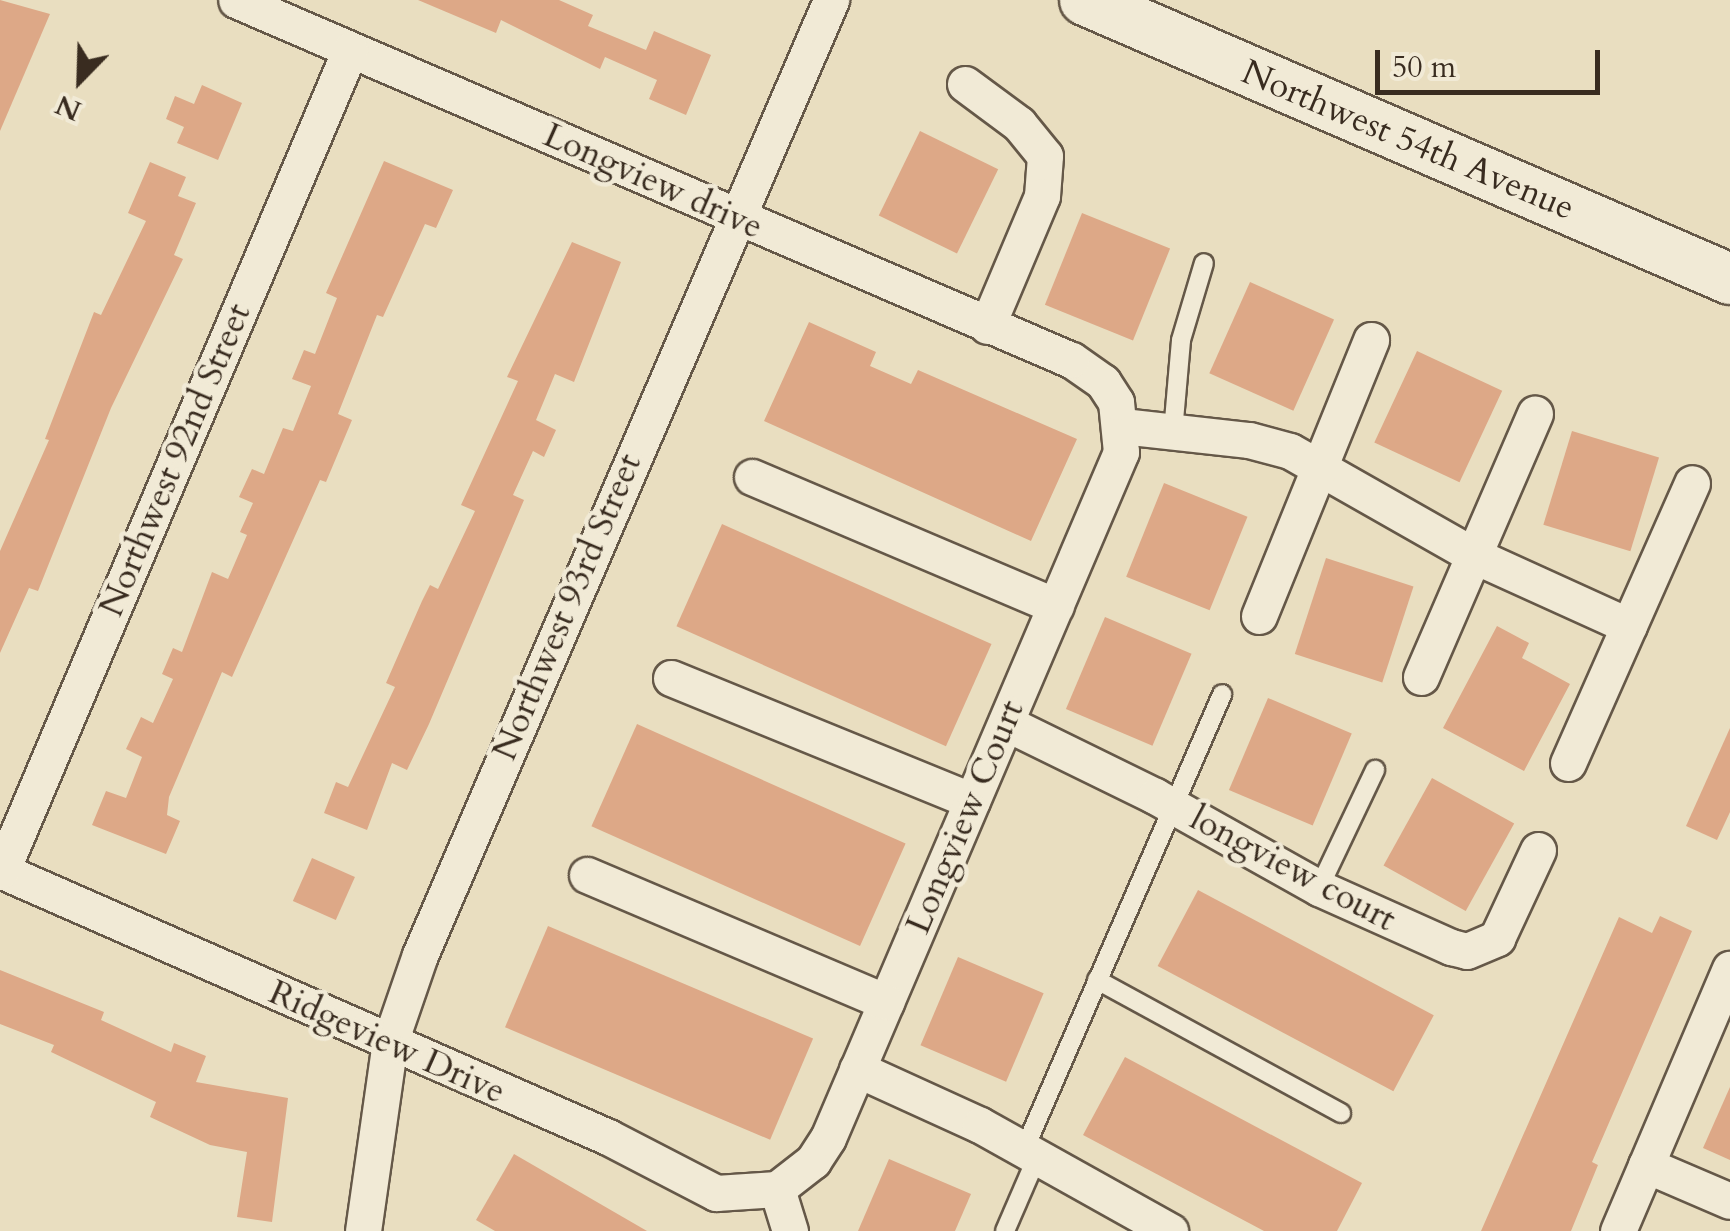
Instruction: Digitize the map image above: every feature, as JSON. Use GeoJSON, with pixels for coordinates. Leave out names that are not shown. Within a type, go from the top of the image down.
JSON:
{"type":"FeatureCollection","features":[{"type":"Feature","properties":{"kind":"street","name":"Longview drive"},"geometry":{"type":"LineString","coordinates":[[236,0],[1071,360],[1103,382],[1122,426]]}},
{"type":"Feature","properties":{"kind":"street","name":"Northwest 93rd Street"},"geometry":{"type":"LineString","coordinates":[[363,1231],[390,1042],[432,925],[830,0]]}},
{"type":"Feature","properties":{"kind":"street","name":"Northwest 54th Avenue"},"geometry":{"type":"LineString","coordinates":[[1085,0],[1730,279]]}},
{"type":"Feature","properties":{"kind":"street","name":"Northwest 92nd Street"},"geometry":{"type":"LineString","coordinates":[[1,870],[350,50]]}},
{"type":"Feature","properties":{"kind":"street"},"geometry":{"type":"LineString","coordinates":[[965,84],[1020,124],[1045,156],[1042,196],[988,326]]}},
{"type":"Feature","properties":{"kind":"street"},"geometry":{"type":"LineString","coordinates":[[1258,616],[1371,340]]}},
{"type":"Feature","properties":{"kind":"street"},"geometry":{"type":"LineString","coordinates":[[1421,676],[1535,414]]}},
{"type":"Feature","properties":{"kind":"street"},"geometry":{"type":"LineString","coordinates":[[1122,426],[1249,440],[1317,467],[1475,556],[1629,626]]}},
{"type":"Feature","properties":{"kind":"street","name":"Longview Court"},"geometry":{"type":"LineString","coordinates":[[777,1188],[813,1161],[858,1069],[1121,452],[1122,426]]}},
{"type":"Feature","properties":{"kind":"street"},"geometry":{"type":"LineString","coordinates":[[752,477],[1056,606]]}},
{"type":"Feature","properties":{"kind":"street"},"geometry":{"type":"LineString","coordinates":[[1568,763],[1692,483]]}},
{"type":"Feature","properties":{"kind":"street","name":"longview court"},"geometry":{"type":"LineString","coordinates":[[671,678],[972,800]]}},
{"type":"Feature","properties":{"kind":"street","name":"longview court"},"geometry":{"type":"LineString","coordinates":[[1006,723],[1172,806],[1319,888],[1467,951],[1496,938],[1538,850]]}},
{"type":"Feature","properties":{"kind":"street","name":"Ridgeview Drive"},"geometry":{"type":"LineString","coordinates":[[1,870],[608,1138],[716,1193],[777,1188]]}},
{"type":"Feature","properties":{"kind":"street"},"geometry":{"type":"LineString","coordinates":[[587,876],[886,1002]]}},
{"type":"Feature","properties":{"kind":"street"},"geometry":{"type":"LineString","coordinates":[[1618,1231],[1730,968]]}},
{"type":"Feature","properties":{"kind":"street"},"geometry":{"type":"LineString","coordinates":[[858,1069],[1030,1154],[1170,1231]]}},
{"type":"Feature","properties":{"kind":"street"},"geometry":{"type":"LineString","coordinates":[[1646,1165],[1730,1202]]}},
{"type":"Feature","properties":{"kind":"street"},"geometry":{"type":"LineString","coordinates":[[777,1188],[790,1231]]}},
{"type":"Feature","properties":{"kind":"lane"},"geometry":{"type":"LineString","coordinates":[[1173,432],[1181,340],[1204,263]]}},
{"type":"Feature","properties":{"kind":"lane"},"geometry":{"type":"LineString","coordinates":[[1004,1231],[1097,980],[1222,694]]}},
{"type":"Feature","properties":{"kind":"lane","name":"Longview Court"},"geometry":{"type":"LineString","coordinates":[[1319,888],[1375,770]]}},
{"type":"Feature","properties":{"kind":"lane"},"geometry":{"type":"LineString","coordinates":[[1097,980],[1341,1113]]}},
{"type":"Feature","properties":{"kind":"building"},"geometry":{"type":"Polygon","coordinates":[[[0,0],[50,14],[0,131],[0,0]]]}},
{"type":"Feature","properties":{"kind":"building"},"geometry":{"type":"Polygon","coordinates":[[[418,0],[559,0],[593,15],[588,26],[646,50],[654,31],[711,55],[686,115],[649,99],[657,80],[605,57],[600,69],[501,20],[496,33],[418,0]]]}},
{"type":"Feature","properties":{"kind":"building"},"geometry":{"type":"Polygon","coordinates":[[[202,85],[242,103],[218,160],[177,143],[184,127],[166,119],[175,96],[194,104],[202,85]]]}},
{"type":"Feature","properties":{"kind":"building"},"geometry":{"type":"Polygon","coordinates":[[[920,131],[998,169],[957,254],[879,215],[920,131]]]}},
{"type":"Feature","properties":{"kind":"building"},"geometry":{"type":"Polygon","coordinates":[[[384,161],[453,190],[436,228],[425,224],[383,317],[377,315],[338,414],[352,420],[326,482],[320,480],[232,677],[222,672],[169,797],[167,815],[180,821],[166,854],[92,825],[106,791],[126,798],[142,757],[126,749],[141,717],[153,723],[173,679],[162,674],[173,648],[182,652],[212,572],[228,579],[247,535],[240,532],[253,503],[239,497],[252,469],[264,474],[283,428],[293,431],[311,386],[292,379],[304,350],[315,354],[337,298],[326,293],[384,161]]]}},
{"type":"Feature","properties":{"kind":"building"},"geometry":{"type":"Polygon","coordinates":[[[150,162],[186,177],[178,196],[196,203],[174,255],[183,259],[111,408],[38,591],[29,588],[0,653],[0,551],[49,440],[45,439],[94,312],[101,315],[146,221],[128,213],[150,162]]]}},
{"type":"Feature","properties":{"kind":"building"},"geometry":{"type":"Polygon","coordinates":[[[1082,213],[1170,249],[1133,340],[1045,305],[1082,213]]]}},
{"type":"Feature","properties":{"kind":"building"},"geometry":{"type":"Polygon","coordinates":[[[572,242],[621,262],[574,382],[555,374],[536,420],[556,430],[544,457],[533,451],[513,495],[524,500],[429,724],[407,770],[392,763],[367,830],[324,813],[336,782],[348,787],[395,687],[386,683],[422,601],[430,585],[438,589],[475,511],[461,505],[518,381],[507,377],[572,242]]]}},
{"type":"Feature","properties":{"kind":"building"},"geometry":{"type":"Polygon","coordinates":[[[1250,282],[1334,319],[1293,411],[1209,373],[1250,282]]]}},
{"type":"Feature","properties":{"kind":"building"},"geometry":{"type":"Polygon","coordinates":[[[809,322],[876,352],[870,366],[911,384],[918,370],[1077,439],[1031,541],[764,421],[809,322]]]}},
{"type":"Feature","properties":{"kind":"building"},"geometry":{"type":"Polygon","coordinates":[[[1417,351],[1502,391],[1460,482],[1374,443],[1417,351]]]}},
{"type":"Feature","properties":{"kind":"building"},"geometry":{"type":"Polygon","coordinates":[[[1572,431],[1659,458],[1630,551],[1543,525],[1572,431]]]}},
{"type":"Feature","properties":{"kind":"building"},"geometry":{"type":"Polygon","coordinates":[[[1164,483],[1247,517],[1210,610],[1126,577],[1164,483]]]}},
{"type":"Feature","properties":{"kind":"building"},"geometry":{"type":"Polygon","coordinates":[[[722,524],[991,644],[946,746],[676,626],[722,524]]]}},
{"type":"Feature","properties":{"kind":"building"},"geometry":{"type":"Polygon","coordinates":[[[1326,558],[1413,586],[1382,682],[1295,654],[1326,558]]]}},
{"type":"Feature","properties":{"kind":"building"},"geometry":{"type":"Polygon","coordinates":[[[1105,617],[1192,654],[1152,746],[1066,709],[1105,617]]]}},
{"type":"Feature","properties":{"kind":"building"},"geometry":{"type":"Polygon","coordinates":[[[1497,626],[1529,643],[1522,658],[1570,684],[1524,771],[1443,728],[1497,626]]]}},
{"type":"Feature","properties":{"kind":"building"},"geometry":{"type":"Polygon","coordinates":[[[1268,698],[1352,734],[1313,826],[1229,790],[1268,698]]]}},
{"type":"Feature","properties":{"kind":"building"},"geometry":{"type":"Polygon","coordinates":[[[637,724],[906,844],[860,946],[591,826],[637,724]]]}},
{"type":"Feature","properties":{"kind":"building"},"geometry":{"type":"Polygon","coordinates":[[[1730,728],[1730,812],[1717,840],[1686,826],[1730,728]]]}},
{"type":"Feature","properties":{"kind":"building"},"geometry":{"type":"Polygon","coordinates":[[[1432,778],[1514,824],[1466,911],[1384,865],[1432,778]]]}},
{"type":"Feature","properties":{"kind":"building"},"geometry":{"type":"Polygon","coordinates":[[[312,858],[355,877],[336,920],[293,901],[312,858]]]}},
{"type":"Feature","properties":{"kind":"building"},"geometry":{"type":"Polygon","coordinates":[[[1198,890],[1434,1015],[1393,1091],[1158,966],[1198,890]]]}},
{"type":"Feature","properties":{"kind":"building"},"geometry":{"type":"Polygon","coordinates":[[[1660,916],[1692,931],[1592,1162],[1598,1165],[1571,1231],[1481,1231],[1619,917],[1652,933],[1660,916]]]}},
{"type":"Feature","properties":{"kind":"building"},"geometry":{"type":"Polygon","coordinates":[[[548,926],[813,1039],[770,1140],[505,1027],[548,926]]]}},
{"type":"Feature","properties":{"kind":"building"},"geometry":{"type":"Polygon","coordinates":[[[958,957],[1044,993],[1006,1082],[920,1045],[958,957]]]}},
{"type":"Feature","properties":{"kind":"building"},"geometry":{"type":"Polygon","coordinates":[[[0,970],[104,1012],[101,1020],[171,1052],[174,1043],[206,1056],[196,1082],[288,1098],[272,1222],[237,1217],[247,1152],[210,1145],[150,1117],[156,1102],[51,1052],[54,1045],[0,1024],[0,970]]]}},
{"type":"Feature","properties":{"kind":"building"},"geometry":{"type":"Polygon","coordinates":[[[1125,1057],[1362,1183],[1337,1231],[1264,1231],[1083,1135],[1125,1057]]]}},
{"type":"Feature","properties":{"kind":"building"},"geometry":{"type":"Polygon","coordinates":[[[1730,1087],[1730,1160],[1703,1148],[1730,1087]]]}},
{"type":"Feature","properties":{"kind":"building"},"geometry":{"type":"Polygon","coordinates":[[[514,1154],[647,1231],[495,1231],[476,1220],[514,1154]]]}},
{"type":"Feature","properties":{"kind":"building"},"geometry":{"type":"Polygon","coordinates":[[[889,1159],[971,1194],[955,1231],[858,1231],[889,1159]]]}}]}
